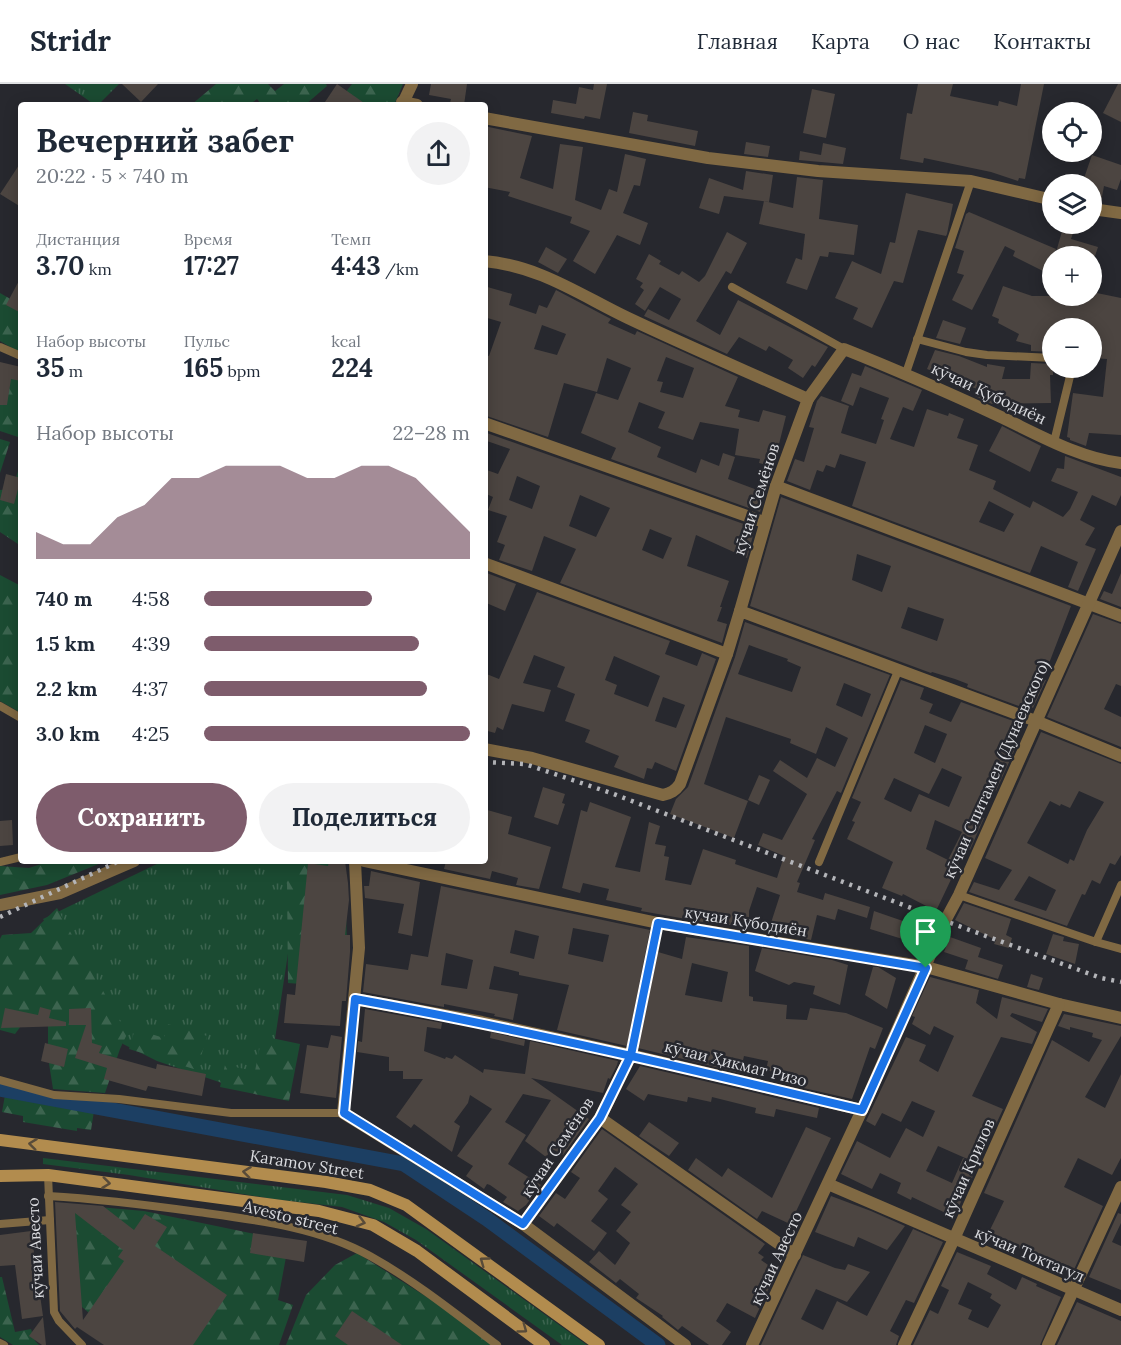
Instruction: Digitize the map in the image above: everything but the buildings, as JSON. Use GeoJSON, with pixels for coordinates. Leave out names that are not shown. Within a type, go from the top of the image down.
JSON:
{"type":"FeatureCollection","features":[{"type":"Feature","properties":{"kind":"main road","name":"Karamov Street"},"geometry":{"type":"LineString","coordinates":[[0,1140],[314,1180],[370,1190],[406,1205],[599,1345]]}},
{"type":"Feature","properties":{"kind":"main road"},"geometry":{"type":"LineString","coordinates":[[0,1176],[48,1175],[319,1211],[373,1225],[417,1251],[544,1345]]}},
{"type":"Feature","properties":{"kind":"street"},"geometry":{"type":"LineString","coordinates":[[403,102],[412,84]]}},
{"type":"Feature","properties":{"kind":"street"},"geometry":{"type":"LineString","coordinates":[[488,119],[708,158],[818,171],[972,181],[1042,197]]}},
{"type":"Feature","properties":{"kind":"street"},"geometry":{"type":"LineString","coordinates":[[1102,210],[1121,213]]}},
{"type":"Feature","properties":{"kind":"street"},"geometry":{"type":"LineString","coordinates":[[488,262],[531,271],[565,284],[626,316],[808,399]]}},
{"type":"Feature","properties":{"kind":"street","name":"кӯчаи Семёнов"},"geometry":{"type":"LineString","coordinates":[[488,750],[532,758],[663,795],[676,790],[727,654],[764,522],[808,399],[844,349]]}},
{"type":"Feature","properties":{"kind":"street","name":"кӯчаи Қубодиён"},"geometry":{"type":"LineString","coordinates":[[844,349],[906,373],[1054,442],[1101,460],[1121,463]]}},
{"type":"Feature","properties":{"kind":"street"},"geometry":{"type":"LineString","coordinates":[[488,424],[764,522]]}},
{"type":"Feature","properties":{"kind":"street"},"geometry":{"type":"LineString","coordinates":[[776,486],[1121,616]]}},
{"type":"Feature","properties":{"kind":"street","name":"кӯчаи Спитамен (Дунаевского)"},"geometry":{"type":"LineString","coordinates":[[828,1184],[1121,531]]}},
{"type":"Feature","properties":{"kind":"street"},"geometry":{"type":"LineString","coordinates":[[488,564],[727,654]]}},
{"type":"Feature","properties":{"kind":"street"},"geometry":{"type":"LineString","coordinates":[[740,611],[1036,721],[1121,756]]}},
{"type":"Feature","properties":{"kind":"street"},"geometry":{"type":"LineString","coordinates":[[0,905],[60,893],[127,864]]}},
{"type":"Feature","properties":{"kind":"street"},"geometry":{"type":"LineString","coordinates":[[355,864],[359,948],[344,1113],[523,1224],[685,1345]]}},
{"type":"Feature","properties":{"kind":"street","name":"кучаи Кубодиён"},"geometry":{"type":"LineString","coordinates":[[378,864],[658,923],[926,968],[1059,1004],[1121,1018]]}},
{"type":"Feature","properties":{"kind":"street","name":"кӯчаи Ҳикмат Ризо"},"geometry":{"type":"LineString","coordinates":[[355,999],[482,1022],[862,1110]]}},
{"type":"Feature","properties":{"kind":"street","name":"кӯчаи Крилов"},"geometry":{"type":"LineString","coordinates":[[904,1345],[1059,1004]]}},
{"type":"Feature","properties":{"kind":"street","name":"кӯчаи Семёнов"},"geometry":{"type":"LineString","coordinates":[[523,1224],[600,1118],[631,1055]]}},
{"type":"Feature","properties":{"kind":"street"},"geometry":{"type":"LineString","coordinates":[[600,1118],[795,1255]]}},
{"type":"Feature","properties":{"kind":"street","name":"кӯчаи Токтагул"},"geometry":{"type":"LineString","coordinates":[[828,1184],[1121,1310]]}},
{"type":"Feature","properties":{"kind":"street","name":"кӯчаи Авесто"},"geometry":{"type":"LineString","coordinates":[[752,1345],[828,1184]]}},
{"type":"Feature","properties":{"kind":"street"},"geometry":{"type":"LineString","coordinates":[[1048,1345],[1121,1187]]}},
{"type":"Feature","properties":{"kind":"lane"},"geometry":{"type":"LineString","coordinates":[[906,373],[972,181]]}},
{"type":"Feature","properties":{"kind":"lane"},"geometry":{"type":"LineString","coordinates":[[732,286],[844,349]]}},
{"type":"Feature","properties":{"kind":"lane"},"geometry":{"type":"LineString","coordinates":[[917,339],[966,352],[1042,358]]}},
{"type":"Feature","properties":{"kind":"lane"},"geometry":{"type":"LineString","coordinates":[[0,347],[18,355]]}},
{"type":"Feature","properties":{"kind":"lane"},"geometry":{"type":"LineString","coordinates":[[1054,442],[1070,378]]}},
{"type":"Feature","properties":{"kind":"lane"},"geometry":{"type":"LineString","coordinates":[[819,862],[898,671]]}},
{"type":"Feature","properties":{"kind":"lane"},"geometry":{"type":"LineString","coordinates":[[0,706],[18,716]]}},
{"type":"Feature","properties":{"kind":"lane"},"geometry":{"type":"LineString","coordinates":[[0,862],[18,858]]}},
{"type":"Feature","properties":{"kind":"lane"},"geometry":{"type":"LineString","coordinates":[[1096,942],[1121,885]]}},
{"type":"Feature","properties":{"kind":"lane"},"geometry":{"type":"LineString","coordinates":[[959,895],[1121,949]]}},
{"type":"Feature","properties":{"kind":"lane"},"geometry":{"type":"LineString","coordinates":[[631,1055],[658,923]]}},
{"type":"Feature","properties":{"kind":"lane"},"geometry":{"type":"LineString","coordinates":[[0,1080],[54,1095],[120,1099],[231,1113],[344,1113]]}},
{"type":"Feature","properties":{"kind":"lane","name":"кӯчаи Авесто"},"geometry":{"type":"LineString","coordinates":[[48,1175],[54,1312],[58,1321],[78,1344]]}},
{"type":"Feature","properties":{"kind":"lane","name":"Avesto street"},"geometry":{"type":"LineString","coordinates":[[48,1196],[142,1204],[255,1220],[328,1237],[369,1256],[429,1294],[497,1345]]}},
{"type":"Feature","properties":{"kind":"lane"},"geometry":{"type":"LineString","coordinates":[[0,1224],[50,1220]]}},
{"type":"Feature","properties":{"kind":"green space"},"geometry":{"type":"Polygon","coordinates":[[[65,84],[119,84],[101,102],[91,102],[65,84]]]}},
{"type":"Feature","properties":{"kind":"green space"},"geometry":{"type":"Polygon","coordinates":[[[216,84],[268,84],[275,91],[284,84],[326,84],[327,86],[308,102],[260,102],[257,99],[253,102],[195,102],[216,84]]]}},
{"type":"Feature","properties":{"kind":"green space"},"geometry":{"type":"Polygon","coordinates":[[[352,84],[403,84],[395,102],[353,102],[342,97],[352,84]]]}},
{"type":"Feature","properties":{"kind":"green space"},"geometry":{"type":"Polygon","coordinates":[[[0,293],[18,303],[18,351],[0,341],[0,293]]]}},
{"type":"Feature","properties":{"kind":"green space"},"geometry":{"type":"Polygon","coordinates":[[[0,370],[18,373],[18,437],[0,431],[0,370]]]}},
{"type":"Feature","properties":{"kind":"green space"},"geometry":{"type":"Polygon","coordinates":[[[0,439],[10,442],[0,473],[0,439]]]}},
{"type":"Feature","properties":{"kind":"green space"},"geometry":{"type":"Polygon","coordinates":[[[18,471],[18,544],[0,532],[0,490],[12,489],[18,471]]]}},
{"type":"Feature","properties":{"kind":"green space"},"geometry":{"type":"Polygon","coordinates":[[[0,575],[18,584],[18,711],[0,701],[0,575]]]}},
{"type":"Feature","properties":{"kind":"green space"},"geometry":{"type":"Polygon","coordinates":[[[41,864],[99,864],[47,885],[0,895],[0,866],[29,868],[41,864]]]}},
{"type":"Feature","properties":{"kind":"green space"},"geometry":{"type":"Polygon","coordinates":[[[157,864],[302,864],[270,1072],[222,1083],[157,1061],[123,1044],[83,986],[43,919],[157,864]]]}},
{"type":"Feature","properties":{"kind":"green space"},"geometry":{"type":"Polygon","coordinates":[[[279,864],[344,864],[347,943],[341,987],[288,983],[287,884],[279,864]]]}},
{"type":"Feature","properties":{"kind":"green space"},"geometry":{"type":"Polygon","coordinates":[[[57,908],[127,1034],[105,1093],[53,1089],[48,1057],[48,1022],[27,1018],[15,1034],[0,1030],[0,939],[2,935],[31,933],[57,908]]]}},
{"type":"Feature","properties":{"kind":"green space"},"geometry":{"type":"Polygon","coordinates":[[[168,1024],[207,1036],[197,1070],[129,1049],[135,1029],[164,1038],[168,1024]]]}},
{"type":"Feature","properties":{"kind":"green space"},"geometry":{"type":"Polygon","coordinates":[[[262,1036],[300,1044],[289,1101],[220,1087],[225,1065],[255,1071],[262,1036]]]}},
{"type":"Feature","properties":{"kind":"green space"},"geometry":{"type":"Polygon","coordinates":[[[5,1095],[94,1111],[91,1130],[77,1128],[77,1131],[23,1122],[23,1116],[2,1112],[5,1095]]]}},
{"type":"Feature","properties":{"kind":"green space"},"geometry":{"type":"Polygon","coordinates":[[[43,1158],[347,1195],[389,1208],[426,1229],[587,1345],[562,1345],[416,1240],[384,1222],[342,1207],[273,1199],[129,1175],[43,1164],[43,1158]]]}},
{"type":"Feature","properties":{"kind":"green space"},"geometry":{"type":"Polygon","coordinates":[[[64,1204],[144,1211],[289,1241],[278,1300],[293,1305],[279,1345],[124,1345],[120,1339],[76,1302],[64,1204]]]}},
{"type":"Feature","properties":{"kind":"green space"},"geometry":{"type":"Polygon","coordinates":[[[357,1253],[471,1325],[496,1345],[286,1345],[306,1295],[335,1265],[357,1253]]]}},
{"type":"Feature","properties":{"kind":"green space"},"geometry":{"type":"Polygon","coordinates":[[[0,1277],[2,1277],[15,1332],[31,1329],[39,1345],[13,1345],[0,1337],[0,1277]]]}},
{"type":"Feature","properties":{"kind":"waterway"},"geometry":{"type":"LineString","coordinates":[[0,1089],[404,1164],[487,1219],[658,1345]]}},
{"type":"Feature","properties":{"kind":"railway"},"geometry":{"type":"LineString","coordinates":[[488,762],[525,764],[611,793],[945,921],[1101,978],[1121,982]]}},
{"type":"Feature","properties":{"kind":"railway"},"geometry":{"type":"LineString","coordinates":[[0,917],[113,864]]}},
{"type":"Feature","properties":{"kind":"route"},"geometry":{"type":"LineString","coordinates":[[926,968],[658,923],[631,1055],[600,1118],[523,1224],[344,1113],[355,999],[482,1022],[631,1055],[862,1110],[926,968]]}}]}
